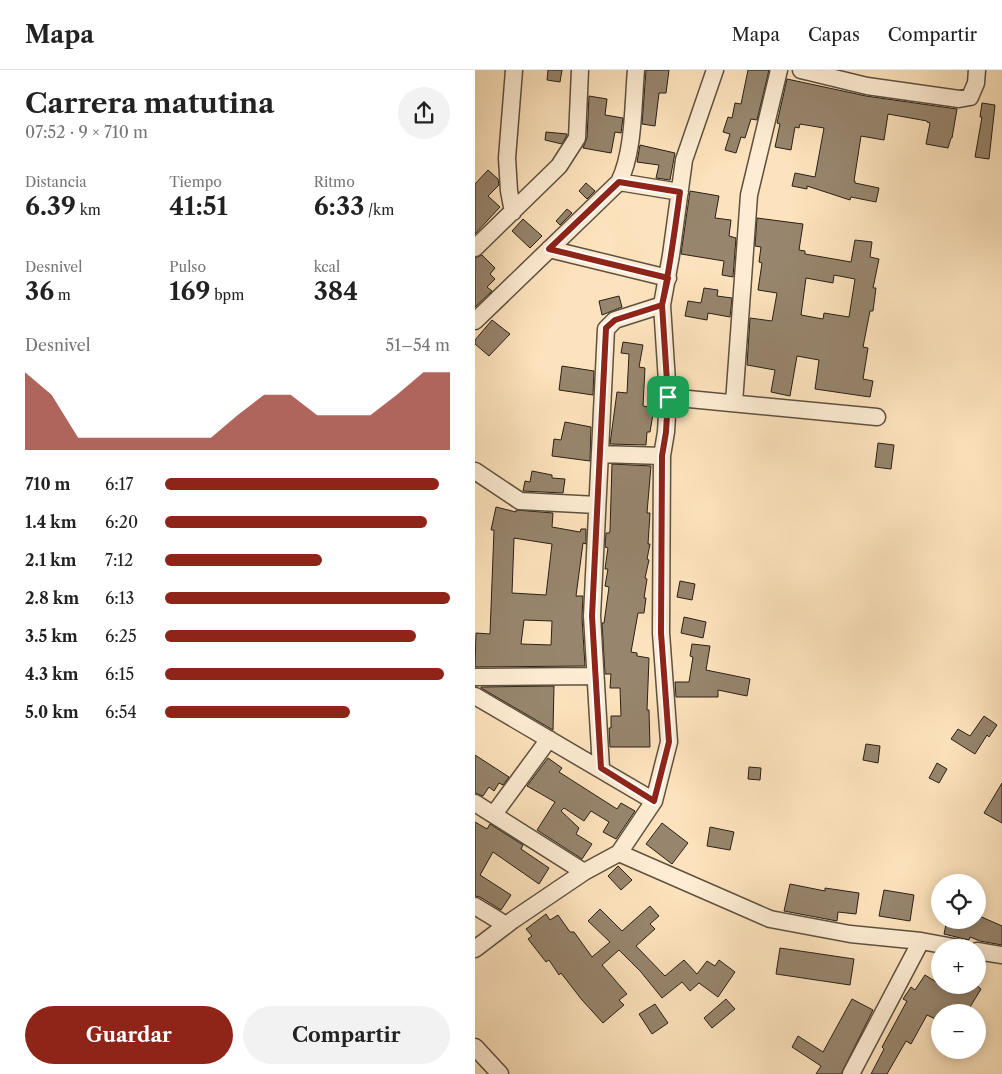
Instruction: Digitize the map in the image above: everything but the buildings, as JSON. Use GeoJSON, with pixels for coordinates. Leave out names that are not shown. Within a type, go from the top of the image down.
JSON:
{"type":"FeatureCollection","features":[{"type":"Feature","properties":{"kind":"street"},"geometry":{"type":"LineString","coordinates":[[513,212],[509,191],[507,158],[515,70]]}},
{"type":"Feature","properties":{"kind":"street"},"geometry":{"type":"LineString","coordinates":[[475,248],[559,166],[577,138],[580,70]]}},
{"type":"Feature","properties":{"kind":"street"},"geometry":{"type":"LineString","coordinates":[[475,321],[619,182],[623,173],[631,134],[636,70]]}},
{"type":"Feature","properties":{"kind":"street"},"geometry":{"type":"LineString","coordinates":[[475,949],[506,925],[584,872],[619,853],[654,801],[669,742],[661,633],[662,456],[666,432],[668,397],[662,305],[668,278],[684,160],[715,70]]}},
{"type":"Feature","properties":{"kind":"street"},"geometry":{"type":"LineString","coordinates":[[734,403],[749,195],[779,70]]}},
{"type":"Feature","properties":{"kind":"street"},"geometry":{"type":"LineString","coordinates":[[801,70],[867,86],[959,99],[970,97],[976,83],[977,70]]}},
{"type":"Feature","properties":{"kind":"street"},"geometry":{"type":"LineString","coordinates":[[619,182],[680,192]]}},
{"type":"Feature","properties":{"kind":"street"},"geometry":{"type":"LineString","coordinates":[[549,249],[668,278]]}},
{"type":"Feature","properties":{"kind":"street"},"geometry":{"type":"LineString","coordinates":[[601,768],[592,616],[606,328],[615,320],[662,305]]}},
{"type":"Feature","properties":{"kind":"street"},"geometry":{"type":"LineString","coordinates":[[668,397],[877,417]]}},
{"type":"Feature","properties":{"kind":"street"},"geometry":{"type":"LineString","coordinates":[[600,454],[662,456]]}},
{"type":"Feature","properties":{"kind":"street"},"geometry":{"type":"LineString","coordinates":[[475,471],[520,501],[597,505]]}},
{"type":"Feature","properties":{"kind":"street"},"geometry":{"type":"LineString","coordinates":[[475,677],[595,676]]}},
{"type":"Feature","properties":{"kind":"street"},"geometry":{"type":"LineString","coordinates":[[475,696],[601,768],[654,801]]}},
{"type":"Feature","properties":{"kind":"street"},"geometry":{"type":"LineString","coordinates":[[494,814],[549,739]]}},
{"type":"Feature","properties":{"kind":"street"},"geometry":{"type":"LineString","coordinates":[[475,803],[584,872]]}},
{"type":"Feature","properties":{"kind":"street"},"geometry":{"type":"LineString","coordinates":[[619,853],[771,919],[850,934],[931,943]]}},
{"type":"Feature","properties":{"kind":"street"},"geometry":{"type":"LineString","coordinates":[[475,906],[506,925]]}},
{"type":"Feature","properties":{"kind":"street"},"geometry":{"type":"LineString","coordinates":[[851,1074],[921,941]]}},
{"type":"Feature","properties":{"kind":"street"},"geometry":{"type":"LineString","coordinates":[[986,952],[1002,955]]}},
{"type":"Feature","properties":{"kind":"street"},"geometry":{"type":"LineString","coordinates":[[475,1047],[500,1074]]}},
{"type":"Feature","properties":{"kind":"route"},"geometry":{"type":"LineString","coordinates":[[668,397],[662,305],[668,278],[549,249],[619,182],[680,192],[668,278],[662,305],[615,320],[606,328],[592,616],[601,768],[654,801],[669,742],[661,633],[662,456],[666,432],[668,397]]}}]}
